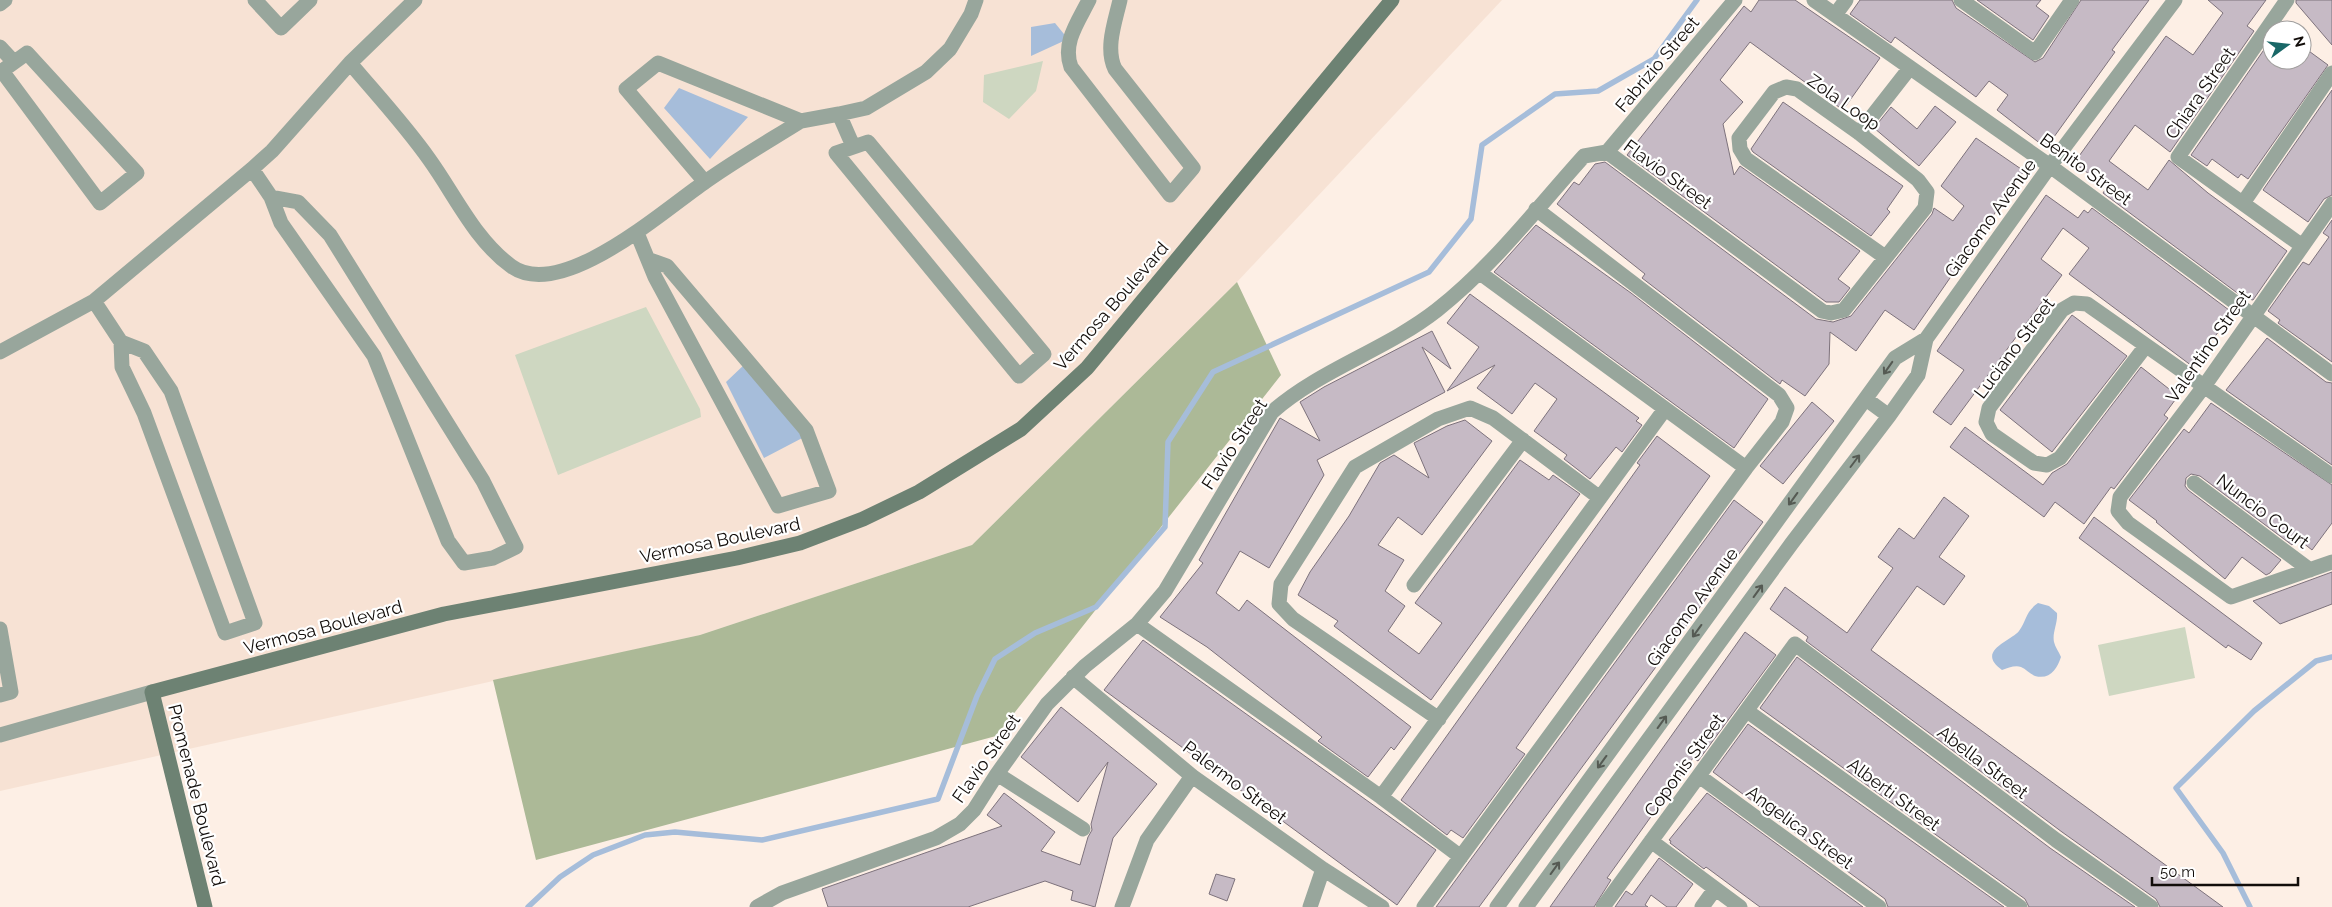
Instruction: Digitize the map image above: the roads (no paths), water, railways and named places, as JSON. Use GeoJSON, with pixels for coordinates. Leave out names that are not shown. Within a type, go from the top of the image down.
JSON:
{"type":"FeatureCollection","features":[{"type":"Feature","properties":{"kind":"main road","name":"Vermosa Boulevard"},"geometry":{"type":"LineString","coordinates":[[152,692],[444,614],[737,558],[800,543],[863,519],[920,492],[1022,429],[1087,368],[1392,0]]}},
{"type":"Feature","properties":{"kind":"main road","name":"Promenade Boulevard"},"geometry":{"type":"LineString","coordinates":[[152,692],[205,907]]}},
{"type":"Feature","properties":{"kind":"street"},"geometry":{"type":"LineString","coordinates":[[0,4],[5,0]]}},
{"type":"Feature","properties":{"kind":"street"},"geometry":{"type":"LineString","coordinates":[[255,0],[281,28],[310,0]]}},
{"type":"Feature","properties":{"kind":"street"},"geometry":{"type":"LineString","coordinates":[[0,352],[94,301],[252,169],[272,151],[350,63],[415,0]]}},
{"type":"Feature","properties":{"kind":"street"},"geometry":{"type":"LineString","coordinates":[[350,63],[428,158],[489,247],[513,268],[540,275],[574,268],[637,233],[705,182],[801,121],[866,108],[926,72],[950,49],[971,14],[976,0]]}},
{"type":"Feature","properties":{"kind":"street"},"geometry":{"type":"LineString","coordinates":[[1089,0],[1068,43],[1068,58],[1071,68],[1170,195],[1193,168],[1115,69],[1111,61],[1110,50],[1120,0]]}},
{"type":"Feature","properties":{"kind":"street","name":"Fabrizio Street"},"geometry":{"type":"LineString","coordinates":[[1607,152],[1735,0]]}},
{"type":"Feature","properties":{"kind":"street","name":"Benito Street"},"geometry":{"type":"LineString","coordinates":[[1814,0],[1909,69],[2050,166],[2254,314],[2332,374]]}},
{"type":"Feature","properties":{"kind":"street"},"geometry":{"type":"LineString","coordinates":[[1835,15],[1846,0]]}},
{"type":"Feature","properties":{"kind":"street"},"geometry":{"type":"LineString","coordinates":[[1961,0],[2035,53],[2072,0]]}},
{"type":"Feature","properties":{"kind":"street","name":"Giacomo Avenue"},"geometry":{"type":"LineString","coordinates":[[1497,907],[1895,358],[1926,339],[2050,166],[2175,0]]}},
{"type":"Feature","properties":{"kind":"street","name":"Chiara Street"},"geometry":{"type":"LineString","coordinates":[[2287,0],[2178,157],[2301,245]]}},
{"type":"Feature","properties":{"kind":"street"},"geometry":{"type":"LineString","coordinates":[[0,47],[13,61]]}},
{"type":"Feature","properties":{"kind":"street"},"geometry":{"type":"LineString","coordinates":[[27,53],[137,173],[100,203],[2,71],[13,61],[27,53]]}},
{"type":"Feature","properties":{"kind":"street"},"geometry":{"type":"LineString","coordinates":[[705,182],[626,89],[658,63],[801,121]]}},
{"type":"Feature","properties":{"kind":"street"},"geometry":{"type":"LineString","coordinates":[[1859,133],[1909,69]]}},
{"type":"Feature","properties":{"kind":"street"},"geometry":{"type":"LineString","coordinates":[[2243,203],[2332,73]]}},
{"type":"Feature","properties":{"kind":"street","name":"Zola Loop"},"geometry":{"type":"LineString","coordinates":[[1831,313],[1844,310],[1925,208],[1927,192],[1918,180],[1859,133],[1797,89],[1786,87],[1774,92],[1739,138],[1740,149],[1746,159],[1885,257]]}},
{"type":"Feature","properties":{"kind":"street"},"geometry":{"type":"LineString","coordinates":[[839,114],[853,146]]}},
{"type":"Feature","properties":{"kind":"street"},"geometry":{"type":"LineString","coordinates":[[868,142],[1044,354],[1019,376],[836,153],[853,146],[868,142]]}},
{"type":"Feature","properties":{"kind":"street","name":"Flavio Street"},"geometry":{"type":"LineString","coordinates":[[757,907],[782,893],[936,838],[960,824],[974,810],[1047,704],[1073,677],[1137,624],[1166,590],[1272,412],[1288,398],[1394,339],[1429,315],[1480,274],[1584,156],[1607,152],[1822,310],[1831,313]]}},
{"type":"Feature","properties":{"kind":"street"},"geometry":{"type":"LineString","coordinates":[[252,169],[270,197],[281,223],[374,356],[448,541],[464,564],[493,558],[516,547],[483,481],[330,236],[298,202],[270,197]]}},
{"type":"Feature","properties":{"kind":"street","name":"Valentino Street"},"geometry":{"type":"LineString","coordinates":[[2310,570],[2231,597],[2128,522],[2118,511],[2120,497],[2204,385],[2301,245],[2332,204]]}},
{"type":"Feature","properties":{"kind":"street"},"geometry":{"type":"LineString","coordinates":[[1424,907],[1746,468],[1782,422],[1786,408],[1779,395],[1536,209]]}},
{"type":"Feature","properties":{"kind":"street"},"geometry":{"type":"LineString","coordinates":[[637,233],[656,277],[778,506],[829,491],[806,430],[667,266],[650,260]]}},
{"type":"Feature","properties":{"kind":"street"},"geometry":{"type":"LineString","coordinates":[[1480,274],[1746,468]]}},
{"type":"Feature","properties":{"kind":"street"},"geometry":{"type":"LineString","coordinates":[[94,301],[121,342],[122,367],[144,413],[225,633],[255,623],[171,392],[144,351],[121,342]]}},
{"type":"Feature","properties":{"kind":"street","name":"Luciano Street"},"geometry":{"type":"LineString","coordinates":[[2145,347],[2060,458],[2047,465],[2034,463],[1992,434],[1986,422],[1990,408],[2062,310],[2074,302],[2087,304],[2145,347],[2204,385],[2332,476]]}},
{"type":"Feature","properties":{"kind":"street","name":"Giacomo Avenue"},"geometry":{"type":"LineString","coordinates":[[1526,907],[1918,375],[1926,339]]}},
{"type":"Feature","properties":{"kind":"street"},"geometry":{"type":"LineString","coordinates":[[1866,399],[1889,416]]}},
{"type":"Feature","properties":{"kind":"street"},"geometry":{"type":"LineString","coordinates":[[1439,718],[1293,619],[1279,604],[1281,584],[1355,467],[1438,419],[1470,408],[1493,418],[1600,498]]}},
{"type":"Feature","properties":{"kind":"street"},"geometry":{"type":"LineString","coordinates":[[1381,797],[1665,409]]}},
{"type":"Feature","properties":{"kind":"street"},"geometry":{"type":"LineString","coordinates":[[1414,585],[1523,440]]}},
{"type":"Feature","properties":{"kind":"street","name":"Nuncio Court"},"geometry":{"type":"LineString","coordinates":[[2194,483],[2310,570]]}},
{"type":"Feature","properties":{"kind":"street"},"geometry":{"type":"LineString","coordinates":[[2310,570],[2332,562]]}},
{"type":"Feature","properties":{"kind":"street"},"geometry":{"type":"LineString","coordinates":[[1137,624],[1461,856]]}},
{"type":"Feature","properties":{"kind":"street"},"geometry":{"type":"LineString","coordinates":[[0,629],[11,692],[0,695]]}},
{"type":"Feature","properties":{"kind":"street","name":"Coponis Street"},"geometry":{"type":"LineString","coordinates":[[1603,907],[1795,644]]}},
{"type":"Feature","properties":{"kind":"street","name":"Abella Street"},"geometry":{"type":"LineString","coordinates":[[1795,644],[2056,840],[2151,907]]}},
{"type":"Feature","properties":{"kind":"street","name":"Palermo Street"},"geometry":{"type":"LineString","coordinates":[[1073,677],[1192,776],[1323,869],[1382,907]]}},
{"type":"Feature","properties":{"kind":"street","name":"Vermosa Boulevard"},"geometry":{"type":"LineString","coordinates":[[0,735],[152,692]]}},
{"type":"Feature","properties":{"kind":"street","name":"Alberti Street"},"geometry":{"type":"LineString","coordinates":[[1747,711],[2020,907]]}},
{"type":"Feature","properties":{"kind":"street"},"geometry":{"type":"LineString","coordinates":[[997,774],[1083,829]]}},
{"type":"Feature","properties":{"kind":"street"},"geometry":{"type":"LineString","coordinates":[[1122,907],[1146,840],[1192,776]]}},
{"type":"Feature","properties":{"kind":"street","name":"Angelica Street"},"geometry":{"type":"LineString","coordinates":[[1699,776],[1880,907]]}},
{"type":"Feature","properties":{"kind":"street"},"geometry":{"type":"LineString","coordinates":[[1651,841],[1740,907]]}},
{"type":"Feature","properties":{"kind":"street"},"geometry":{"type":"LineString","coordinates":[[1310,907],[1323,869]]}},
{"type":"Feature","properties":{"kind":"street"},"geometry":{"type":"LineString","coordinates":[[1702,907],[1715,888]]}},
{"type":"Feature","properties":{"kind":"water"},"geometry":{"type":"Polygon","coordinates":[[[1055,23],[1068,39],[1031,56],[1031,27],[1055,23]]]}},
{"type":"Feature","properties":{"kind":"water"},"geometry":{"type":"Polygon","coordinates":[[[679,88],[748,117],[710,159],[664,108],[679,88]]]}},
{"type":"Feature","properties":{"kind":"water"},"geometry":{"type":"Polygon","coordinates":[[[746,363],[808,435],[764,458],[726,382],[746,363]]]}},
{"type":"Feature","properties":{"kind":"water"},"geometry":{"type":"Polygon","coordinates":[[[2038,603],[2049,606],[2057,613],[2054,639],[2055,646],[2061,657],[2057,666],[2049,675],[2040,677],[2019,666],[2002,670],[1992,657],[1993,652],[2019,631],[2028,613],[2038,603]]]}},
{"type":"Feature","properties":{"kind":"waterway"},"geometry":{"type":"LineString","coordinates":[[528,907],[560,877],[593,855],[645,835],[675,832],[762,840],[938,799],[977,696],[995,659],[1035,633],[1096,607],[1165,527],[1168,442],[1213,372],[1429,272],[1471,219],[1482,145],[1555,94],[1598,91],[1654,59],[1697,0]]}},
{"type":"Feature","properties":{"kind":"waterway"},"geometry":{"type":"LineString","coordinates":[[2250,907],[2223,853],[2176,788],[2254,711],[2316,661],[2332,657]]}}]}
